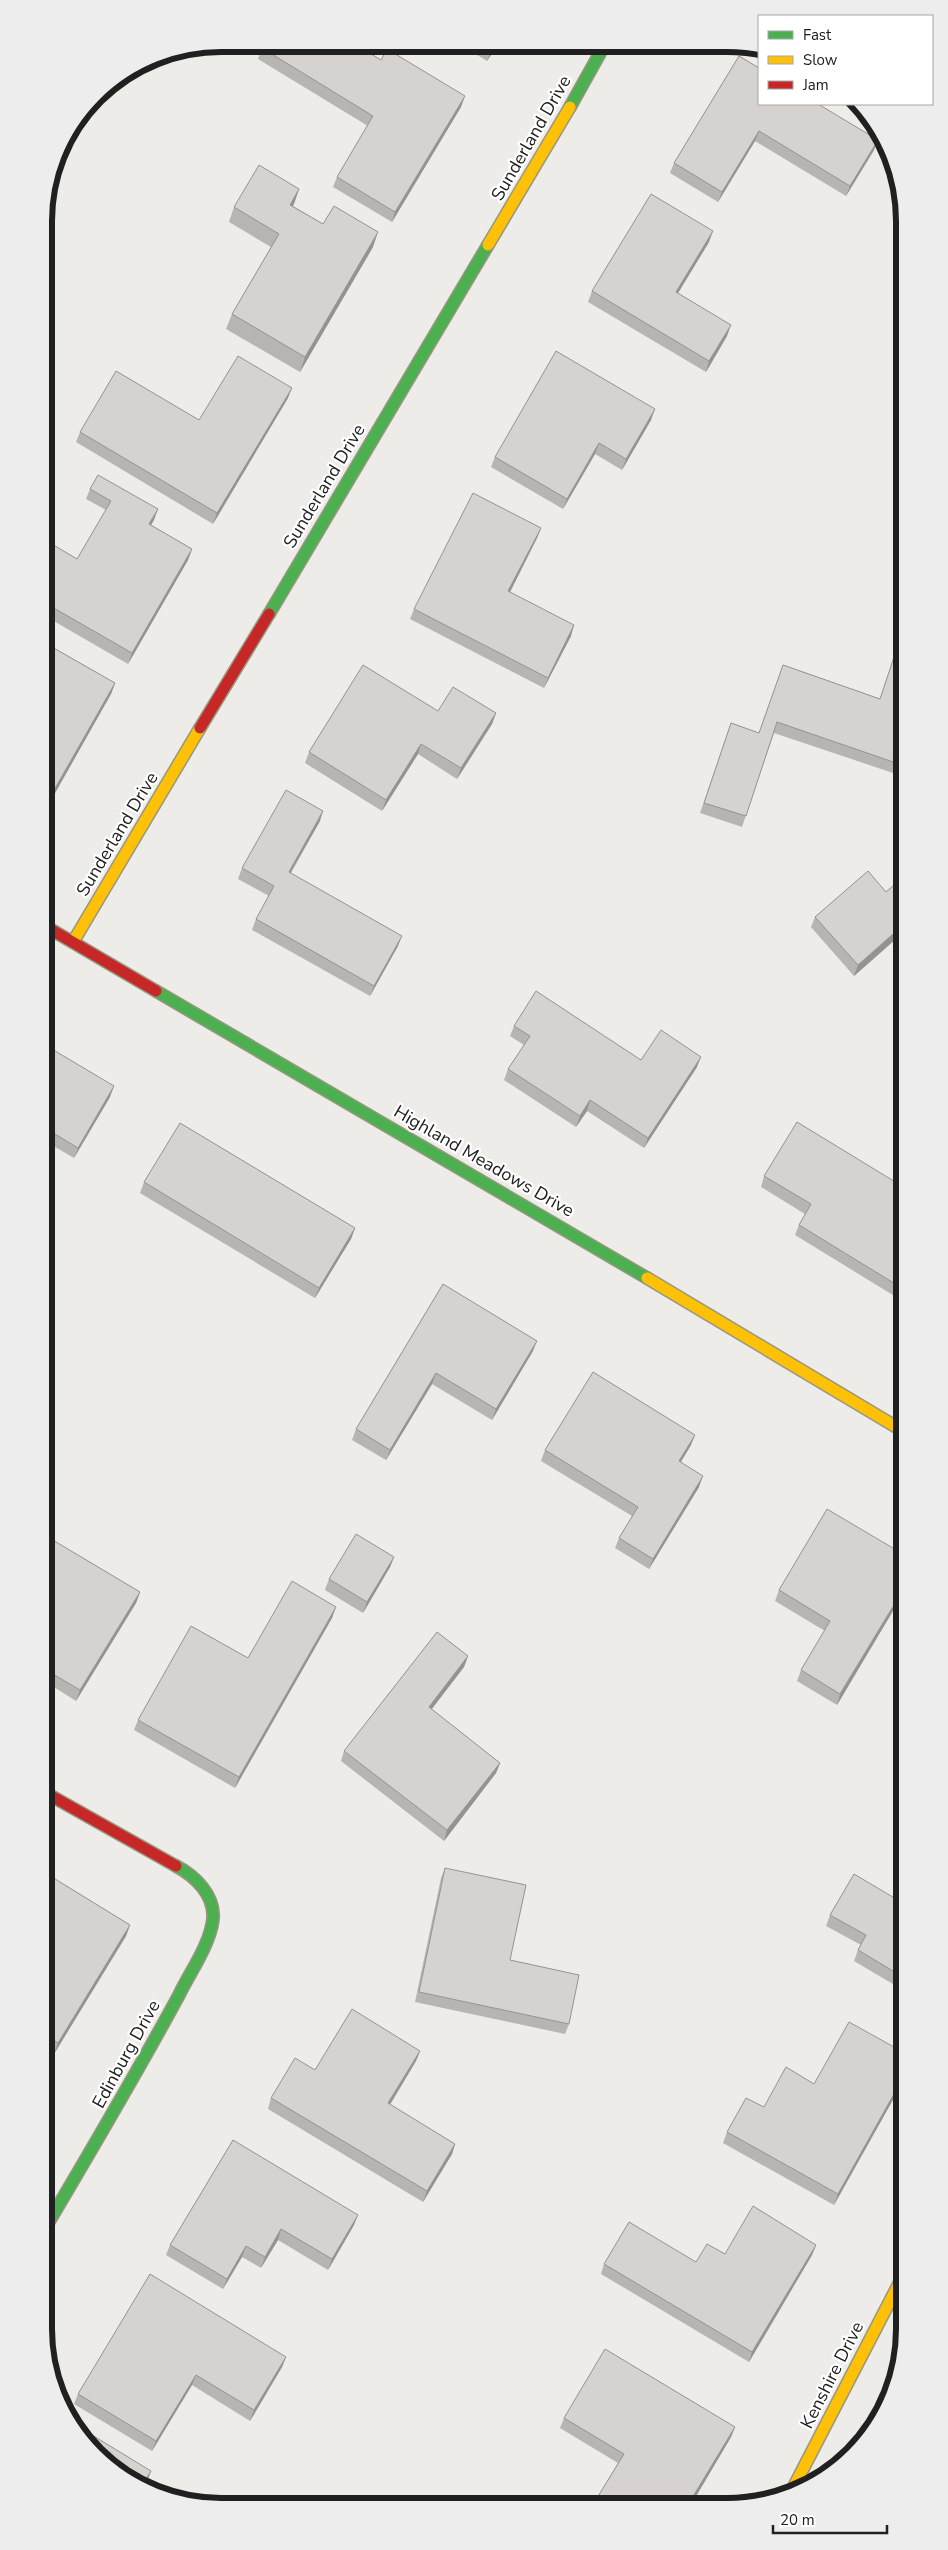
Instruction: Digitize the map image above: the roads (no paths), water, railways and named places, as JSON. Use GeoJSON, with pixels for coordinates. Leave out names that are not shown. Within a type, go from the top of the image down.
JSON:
{"type":"FeatureCollection","features":[{"type":"Feature","properties":{"kind":"street","name":"Sunderland Drive"},"geometry":{"type":"LineString","coordinates":[[73,942],[538,162],[601,52]]}},
{"type":"Feature","properties":{"kind":"street","name":"Highland Meadows Drive"},"geometry":{"type":"LineString","coordinates":[[53,930],[485,1181],[895,1426]]}},
{"type":"Feature","properties":{"kind":"street","name":"Edinburg Drive"},"geometry":{"type":"LineString","coordinates":[[52,1796],[191,1874],[207,1892],[213,1918],[204,1946],[152,2045],[52,2216]]}},
{"type":"Feature","properties":{"kind":"street","name":"Kenshire Drive"},"geometry":{"type":"LineString","coordinates":[[796,2483],[895,2291]]}}]}
